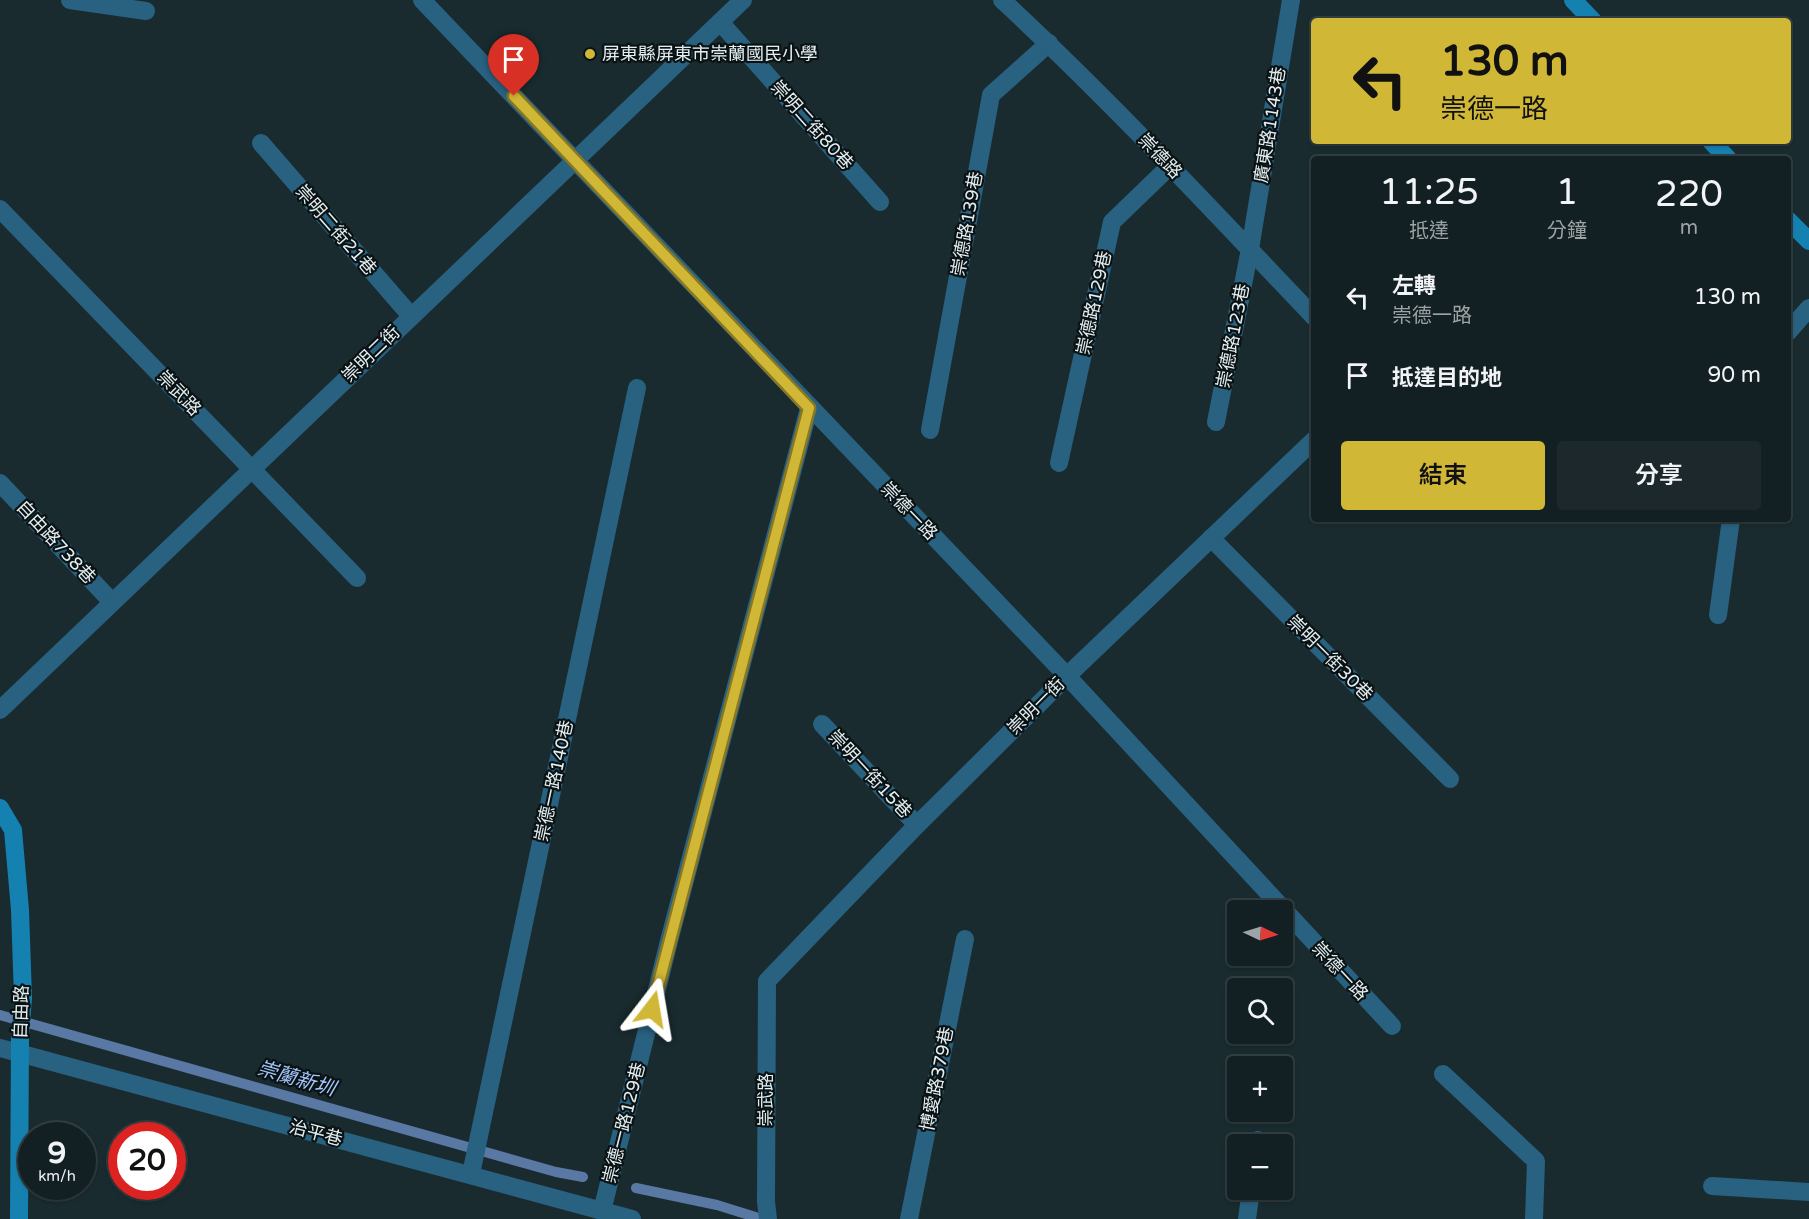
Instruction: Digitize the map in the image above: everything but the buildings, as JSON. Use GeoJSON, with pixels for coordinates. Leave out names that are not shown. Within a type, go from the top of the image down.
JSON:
{"type":"FeatureCollection","features":[{"type":"Feature","properties":{"kind":"street"},"geometry":{"type":"LineString","coordinates":[[70,0],[146,11]]}},
{"type":"Feature","properties":{"kind":"street","name":"崇德一路"},"geometry":{"type":"LineString","coordinates":[[422,0],[1067,676],[1392,1026]]}},
{"type":"Feature","properties":{"kind":"street","name":"崇明二街"},"geometry":{"type":"LineString","coordinates":[[0,710],[743,0]]}},
{"type":"Feature","properties":{"kind":"street","name":"崇德路"},"geometry":{"type":"LineString","coordinates":[[1002,0],[1049,43],[1311,314]]}},
{"type":"Feature","properties":{"kind":"street","name":"廣東路1143巷"},"geometry":{"type":"LineString","coordinates":[[1250,249],[1291,0]]}},
{"type":"Feature","properties":{"kind":"street"},"geometry":{"type":"LineString","coordinates":[[1573,0],[1590,18]]}},
{"type":"Feature","properties":{"kind":"street","name":"崇明二街80巷"},"geometry":{"type":"LineString","coordinates":[[720,22],[880,202]]}},
{"type":"Feature","properties":{"kind":"street","name":"崇德路139巷"},"geometry":{"type":"LineString","coordinates":[[930,430],[991,95],[1049,43]]}},
{"type":"Feature","properties":{"kind":"street","name":"崇明二街21巷"},"geometry":{"type":"LineString","coordinates":[[261,143],[411,316]]}},
{"type":"Feature","properties":{"kind":"street"},"geometry":{"type":"LineString","coordinates":[[1714,144],[1725,156]]}},
{"type":"Feature","properties":{"kind":"street","name":"崇德路129巷"},"geometry":{"type":"LineString","coordinates":[[1059,463],[1112,222],[1170,166]]}},
{"type":"Feature","properties":{"kind":"street","name":"崇武路"},"geometry":{"type":"LineString","coordinates":[[0,209],[357,578]]}},
{"type":"Feature","properties":{"kind":"street"},"geometry":{"type":"LineString","coordinates":[[1791,223],[1809,241]]}},
{"type":"Feature","properties":{"kind":"street","name":"崇德路123巷"},"geometry":{"type":"LineString","coordinates":[[1216,422],[1250,249]]}},
{"type":"Feature","properties":{"kind":"street"},"geometry":{"type":"LineString","coordinates":[[1791,329],[1809,308]]}},
{"type":"Feature","properties":{"kind":"street","name":"崇德一路140巷"},"geometry":{"type":"LineString","coordinates":[[472,1170],[637,388]]}},
{"type":"Feature","properties":{"kind":"street","name":"崇德一路129巷"},"geometry":{"type":"LineString","coordinates":[[602,1211],[669,941],[809,408]]}},
{"type":"Feature","properties":{"kind":"street","name":"崇明一街"},"geometry":{"type":"LineString","coordinates":[[767,981],[917,825],[1067,676],[1311,443]]}},
{"type":"Feature","properties":{"kind":"street","name":"自由路738巷"},"geometry":{"type":"LineString","coordinates":[[0,483],[112,602]]}},
{"type":"Feature","properties":{"kind":"street"},"geometry":{"type":"LineString","coordinates":[[1718,615],[1731,522]]}},
{"type":"Feature","properties":{"kind":"street","name":"崇明一街30巷"},"geometry":{"type":"LineString","coordinates":[[1211,538],[1450,779]]}},
{"type":"Feature","properties":{"kind":"street","name":"崇明一街15巷"},"geometry":{"type":"LineString","coordinates":[[822,724],[917,825]]}},
{"type":"Feature","properties":{"kind":"street","name":"自由路"},"geometry":{"type":"LineString","coordinates":[[0,808],[13,830],[20,910],[23,998],[20,1044],[18,1219]]}},
{"type":"Feature","properties":{"kind":"street","name":"博愛路379巷"},"geometry":{"type":"LineString","coordinates":[[909,1219],[965,939]]}},
{"type":"Feature","properties":{"kind":"street","name":"崇武路"},"geometry":{"type":"LineString","coordinates":[[767,981],[767,1210]]}},
{"type":"Feature","properties":{"kind":"street","name":"治平巷"},"geometry":{"type":"LineString","coordinates":[[0,1048],[20,1044],[472,1170],[632,1219]]}},
{"type":"Feature","properties":{"kind":"street"},"geometry":{"type":"LineString","coordinates":[[1443,1074],[1536,1161],[1534,1219]]}},
{"type":"Feature","properties":{"kind":"street"},"geometry":{"type":"LineString","coordinates":[[1712,1186],[1809,1192]]}},
{"type":"Feature","properties":{"kind":"street"},"geometry":{"type":"LineString","coordinates":[[1247,1219],[1250,1200]]}},
{"type":"Feature","properties":{"kind":"waterway","name":"崇蘭新圳"},"geometry":{"type":"LineString","coordinates":[[0,1015],[556,1172],[583,1177]]}},
{"type":"Feature","properties":{"kind":"waterway","name":"崇蘭新圳"},"geometry":{"type":"LineString","coordinates":[[636,1188],[717,1205],[762,1219]]}},
{"type":"Feature","properties":{"kind":"place","name":"屏東縣屏東市崇蘭國民小學"},"geometry":{"type":"Point","coordinates":[590,54]}},
{"type":"Feature","properties":{"kind":"route"},"geometry":{"type":"LineString","coordinates":[[514,96],[809,408],[652,1009]]}}]}
